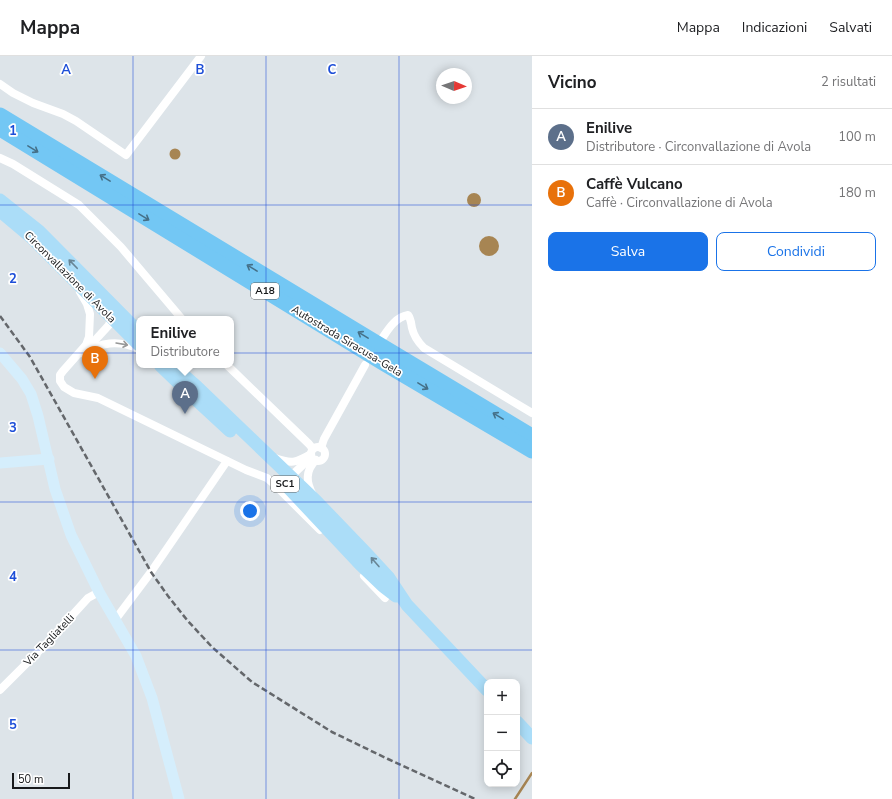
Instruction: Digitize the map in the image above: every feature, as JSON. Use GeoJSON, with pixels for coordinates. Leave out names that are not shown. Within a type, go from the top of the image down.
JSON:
{"type":"FeatureCollection","features":[{"type":"Feature","properties":{"kind":"highway","name":"Autostrada Siracusa-Gela"},"geometry":{"type":"LineString","coordinates":[[0,115],[532,436]]}},
{"type":"Feature","properties":{"kind":"highway","name":"Autostrada Siracusa-Gela"},"geometry":{"type":"LineString","coordinates":[[0,129],[383,363],[532,451]]}},
{"type":"Feature","properties":{"kind":"main road","name":"Circonvallazione di Avola"},"geometry":{"type":"LineString","coordinates":[[0,200],[39,231],[116,313],[136,341]]}},
{"type":"Feature","properties":{"kind":"main road","name":"Circonvallazione di Avola"},"geometry":{"type":"LineString","coordinates":[[0,211],[31,237],[74,280],[136,330]]}},
{"type":"Feature","properties":{"kind":"main road"},"geometry":{"type":"LineString","coordinates":[[0,353],[22,379],[30,394],[38,416],[55,489],[71,535],[99,592],[136,656],[152,698],[179,799]]}},
{"type":"Feature","properties":{"kind":"main road","name":"SC1"},"geometry":{"type":"LineString","coordinates":[[163,368],[290,483],[316,501],[389,578],[407,604],[484,687]]}},
{"type":"Feature","properties":{"kind":"main road","name":"SC1"},"geometry":{"type":"LineString","coordinates":[[175,368],[269,456],[290,483],[360,564],[383,586],[407,604]]}},
{"type":"Feature","properties":{"kind":"main road"},"geometry":{"type":"LineString","coordinates":[[0,463],[49,459]]}},
{"type":"Feature","properties":{"kind":"main road"},"geometry":{"type":"LineString","coordinates":[[520,725],[532,738]]}},
{"type":"Feature","properties":{"kind":"street"},"geometry":{"type":"LineString","coordinates":[[0,84],[13,93],[33,103],[63,114],[76,121],[126,155],[201,56]]}},
{"type":"Feature","properties":{"kind":"street"},"geometry":{"type":"LineString","coordinates":[[0,158],[13,164],[79,205],[121,247],[179,316]]}},
{"type":"Feature","properties":{"kind":"street"},"geometry":{"type":"LineString","coordinates":[[74,280],[87,304],[90,314],[89,337],[83,350]]}},
{"type":"Feature","properties":{"kind":"street"},"geometry":{"type":"LineString","coordinates":[[116,313],[105,321],[83,350],[63,371],[60,376],[60,382],[64,387],[74,393],[98,398],[246,470],[267,478],[385,598]]}},
{"type":"Feature","properties":{"kind":"street"},"geometry":{"type":"LineString","coordinates":[[383,337],[397,319],[408,315],[414,336],[418,343],[424,348],[532,413]]}},
{"type":"Feature","properties":{"kind":"street"},"geometry":{"type":"LineString","coordinates":[[83,350],[103,344],[113,343],[125,344],[136,348]]}},
{"type":"Feature","properties":{"kind":"street"},"geometry":{"type":"LineString","coordinates":[[290,483],[314,456],[364,365]]}},
{"type":"Feature","properties":{"kind":"street"},"geometry":{"type":"LineString","coordinates":[[230,368],[309,444],[314,456],[308,476],[308,483],[316,501]]}},
{"type":"Feature","properties":{"kind":"street"},"geometry":{"type":"LineString","coordinates":[[269,456],[284,462],[294,462],[314,456]]}},
{"type":"Feature","properties":{"kind":"street"},"geometry":{"type":"LineString","coordinates":[[115,620],[152,572],[227,461]]}},
{"type":"Feature","properties":{"kind":"street","name":"Via Tagliatelli"},"geometry":{"type":"LineString","coordinates":[[0,690],[46,644],[88,598],[99,592]]}},
{"type":"Feature","properties":{"kind":"shaded area"},"geometry":{"type":"Polygon","coordinates":[[[175,148],[179,150],[181,154],[179,158],[175,160],[171,158],[169,154],[171,150],[175,148]]]}},
{"type":"Feature","properties":{"kind":"shaded area"},"geometry":{"type":"Polygon","coordinates":[[[474,193],[479,195],[481,200],[479,205],[474,207],[469,205],[467,200],[469,195],[474,193]]]}},
{"type":"Feature","properties":{"kind":"shaded area"},"geometry":{"type":"Polygon","coordinates":[[[489,236],[496,239],[499,246],[496,253],[489,256],[482,253],[479,246],[482,239],[489,236]]]}},
{"type":"Feature","properties":{"kind":"waterway"},"geometry":{"type":"LineString","coordinates":[[515,799],[532,773]]}},
{"type":"Feature","properties":{"kind":"railway"},"geometry":{"type":"LineString","coordinates":[[0,316],[30,357],[151,572],[187,620],[212,647],[252,682],[332,732],[475,799]]}},
{"type":"Feature","properties":{"kind":"place","name":"Caffè Vulcano"},"geometry":{"type":"Point","coordinates":[95,379]}},
{"type":"Feature","properties":{"kind":"place","name":"Enilive"},"geometry":{"type":"Point","coordinates":[185,414]}}]}
